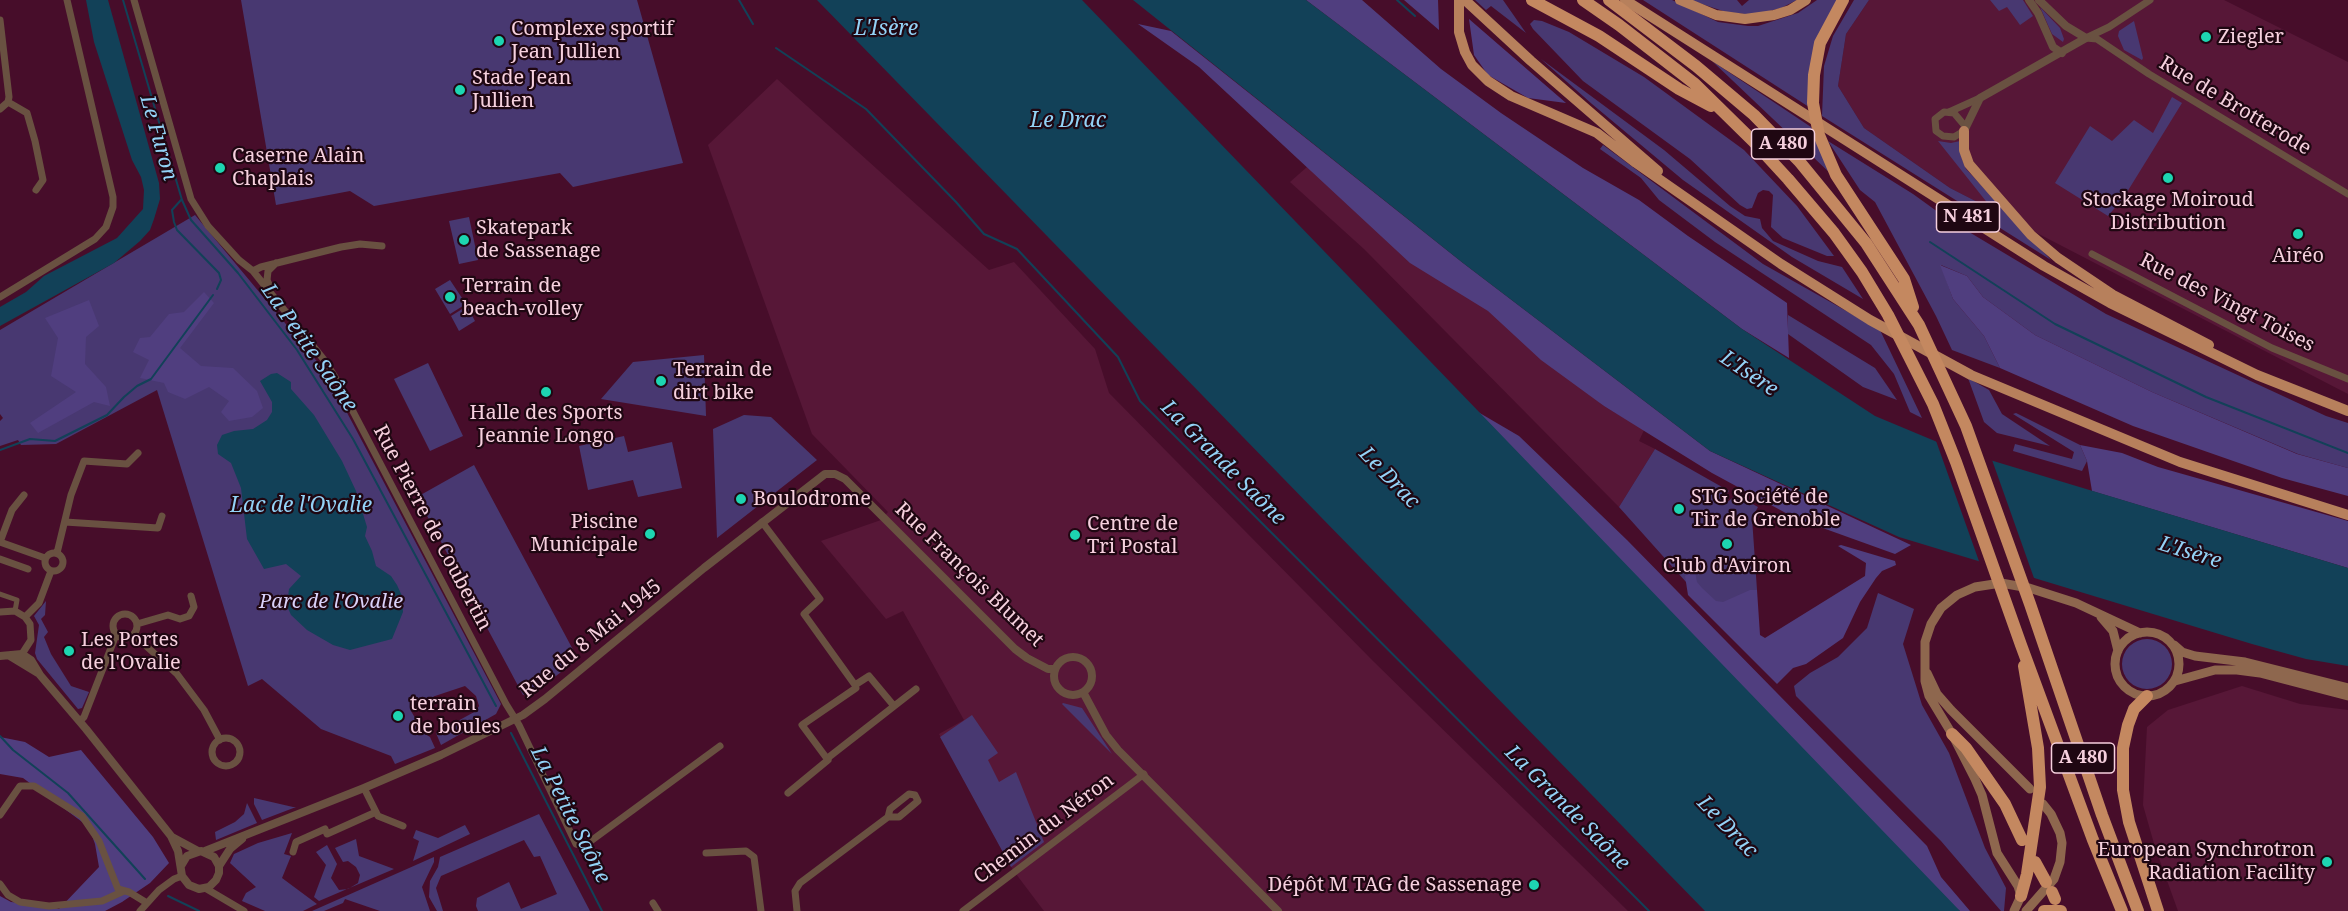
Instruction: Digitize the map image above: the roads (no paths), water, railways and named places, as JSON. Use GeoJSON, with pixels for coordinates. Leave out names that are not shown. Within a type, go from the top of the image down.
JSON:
{"type":"FeatureCollection","features":[{"type":"Feature","properties":{"kind":"highway"},"geometry":{"type":"LineString","coordinates":[[1459,0],[1459,32],[1465,52],[1472,65],[1488,81],[1511,96],[1598,133],[1781,264],[1870,321],[1971,375],[2180,462],[2348,515]]}},
{"type":"Feature","properties":{"kind":"highway"},"geometry":{"type":"LineString","coordinates":[[1465,0],[1531,61],[1698,205]]}},
{"type":"Feature","properties":{"kind":"highway"},"geometry":{"type":"LineString","coordinates":[[1532,0],[1599,36],[1679,89],[1720,111]]}},
{"type":"Feature","properties":{"kind":"highway","name":"A 480"},"geometry":{"type":"LineString","coordinates":[[1583,0],[1695,84],[1753,141],[1810,203],[1862,272],[1888,315],[1940,422],[2093,840],[2122,911]]}},
{"type":"Feature","properties":{"kind":"highway","name":"A 480"},"geometry":{"type":"LineString","coordinates":[[1609,0],[1696,66],[1754,115],[1799,161],[1866,243],[1919,325],[1966,426],[2102,815],[2138,911]]}},
{"type":"Feature","properties":{"kind":"highway","name":"N 481"},"geometry":{"type":"LineString","coordinates":[[1625,0],[2044,266],[2177,338],[2327,404],[2348,411]]}},
{"type":"Feature","properties":{"kind":"highway"},"geometry":{"type":"LineString","coordinates":[[1680,0],[1716,15],[1745,19],[1774,15],[1790,10],[1806,0]]}},
{"type":"Feature","properties":{"kind":"highway"},"geometry":{"type":"LineString","coordinates":[[1843,0],[1820,43],[1814,75],[1813,103],[1819,135],[1836,175],[1904,279],[1919,325]]}},
{"type":"Feature","properties":{"kind":"highway"},"geometry":{"type":"LineString","coordinates":[[1964,128],[1966,156],[1974,170],[2031,235],[2058,258],[2113,295],[2327,404]]}},
{"type":"Feature","properties":{"kind":"highway"},"geometry":{"type":"LineString","coordinates":[[2021,645],[2036,733],[2040,787],[2028,867],[2021,896]]}},
{"type":"Feature","properties":{"kind":"highway"},"geometry":{"type":"LineString","coordinates":[[2146,696],[2134,709],[2128,725],[2123,748],[2123,783],[2129,822],[2158,911]]}},
{"type":"Feature","properties":{"kind":"highway"},"geometry":{"type":"LineString","coordinates":[[1952,734],[1966,748],[2005,804],[2022,840]]}},
{"type":"Feature","properties":{"kind":"highway"},"geometry":{"type":"LineString","coordinates":[[2035,862],[2051,891]]}},
{"type":"Feature","properties":{"kind":"highway"},"geometry":{"type":"LineString","coordinates":[[2044,911],[2061,911]]}},
{"type":"Feature","properties":{"kind":"main road"},"geometry":{"type":"LineString","coordinates":[[2014,911],[2021,896],[2015,880],[1997,852],[1982,795],[1952,734],[1929,696],[1925,681],[1925,642],[1931,624],[1941,608],[1957,595],[1975,587],[2001,583],[2022,586],[2092,610],[2140,633],[2158,634],[2182,652],[2195,656],[2245,662],[2348,688]]}},
{"type":"Feature","properties":{"kind":"main road"},"geometry":{"type":"LineString","coordinates":[[2092,610],[2114,631],[2120,681],[2136,694],[2158,695],[2175,681],[2179,662],[2172,644]]}},
{"type":"Feature","properties":{"kind":"main road"},"geometry":{"type":"LineString","coordinates":[[2118,651],[2124,643],[2140,633]]}},
{"type":"Feature","properties":{"kind":"main road"},"geometry":{"type":"LineString","coordinates":[[1924,668],[1937,694],[1951,710],[2030,789]]}},
{"type":"Feature","properties":{"kind":"main road"},"geometry":{"type":"LineString","coordinates":[[2175,681],[2216,670],[2237,670],[2260,673],[2348,696]]}},
{"type":"Feature","properties":{"kind":"main road"},"geometry":{"type":"LineString","coordinates":[[2026,911],[2054,879],[2060,862],[2062,843],[2060,833],[2051,814],[2043,804]]}},
{"type":"Feature","properties":{"kind":"street"},"geometry":{"type":"LineString","coordinates":[[0,297],[95,238],[106,227],[113,207],[111,186],[67,0]]}},
{"type":"Feature","properties":{"kind":"street","name":"Rue Pierre de Coubertin"},"geometry":{"type":"LineString","coordinates":[[134,0],[191,199],[208,226],[238,260],[253,271],[334,377],[519,725],[576,844],[584,846],[720,746]]}},
{"type":"Feature","properties":{"kind":"street"},"geometry":{"type":"LineString","coordinates":[[2029,0],[2038,13],[2053,46],[2062,53]]}},
{"type":"Feature","properties":{"kind":"street"},"geometry":{"type":"LineString","coordinates":[[2039,0],[2066,27],[2086,38]]}},
{"type":"Feature","properties":{"kind":"street"},"geometry":{"type":"LineString","coordinates":[[1980,98],[1959,135],[1949,138],[1936,131],[1935,119],[1940,114],[1980,98],[2106,28],[2150,0]]}},
{"type":"Feature","properties":{"kind":"street"},"geometry":{"type":"LineString","coordinates":[[0,20],[8,102]]}},
{"type":"Feature","properties":{"kind":"street"},"geometry":{"type":"LineString","coordinates":[[2106,28],[2107,46]]}},
{"type":"Feature","properties":{"kind":"street","name":"Rue de Brotterode"},"geometry":{"type":"LineString","coordinates":[[2086,38],[2097,39],[2149,74],[2348,194]]}},
{"type":"Feature","properties":{"kind":"street"},"geometry":{"type":"LineString","coordinates":[[0,109],[8,102]]}},
{"type":"Feature","properties":{"kind":"street"},"geometry":{"type":"LineString","coordinates":[[8,102],[27,113],[30,122],[43,180],[36,190]]}},
{"type":"Feature","properties":{"kind":"street"},"geometry":{"type":"LineString","coordinates":[[1949,112],[1958,116],[1964,128]]}},
{"type":"Feature","properties":{"kind":"street"},"geometry":{"type":"LineString","coordinates":[[253,271],[276,263],[360,244],[382,246]]}},
{"type":"Feature","properties":{"kind":"street","name":"Rue des Vingt Toises"},"geometry":{"type":"LineString","coordinates":[[2092,254],[2272,348],[2348,379]]}},
{"type":"Feature","properties":{"kind":"street","name":"Rue Pierre de Coubertin"},"geometry":{"type":"LineString","coordinates":[[274,297],[267,280],[268,271],[276,263]]}},
{"type":"Feature","properties":{"kind":"street"},"geometry":{"type":"LineString","coordinates":[[57,553],[71,495],[84,461],[127,464],[138,453]]}},
{"type":"Feature","properties":{"kind":"street","name":"Rue du 8 Mai 1945"},"geometry":{"type":"LineString","coordinates":[[202,851],[246,836],[364,788],[514,719],[546,699],[814,481],[825,474],[835,474]]}},
{"type":"Feature","properties":{"kind":"street","name":"Rue François Blumet"},"geometry":{"type":"LineString","coordinates":[[835,474],[845,479],[878,510],[1015,649],[1048,669],[1055,669]]}},
{"type":"Feature","properties":{"kind":"street"},"geometry":{"type":"LineString","coordinates":[[24,495],[12,510],[0,542],[45,558]]}},
{"type":"Feature","properties":{"kind":"street"},"geometry":{"type":"LineString","coordinates":[[65,522],[158,528],[162,516]]}},
{"type":"Feature","properties":{"kind":"street"},"geometry":{"type":"LineString","coordinates":[[762,522],[820,599],[804,614],[855,685]]}},
{"type":"Feature","properties":{"kind":"street"},"geometry":{"type":"LineString","coordinates":[[45,558],[57,553]]}},
{"type":"Feature","properties":{"kind":"street"},"geometry":{"type":"LineString","coordinates":[[51,571],[60,569],[63,565],[63,558],[57,553]]}},
{"type":"Feature","properties":{"kind":"street"},"geometry":{"type":"LineString","coordinates":[[45,558],[45,563],[51,571]]}},
{"type":"Feature","properties":{"kind":"street"},"geometry":{"type":"LineString","coordinates":[[0,560],[28,569]]}},
{"type":"Feature","properties":{"kind":"street"},"geometry":{"type":"LineString","coordinates":[[25,617],[39,603],[51,571]]}},
{"type":"Feature","properties":{"kind":"street"},"geometry":{"type":"LineString","coordinates":[[0,594],[17,600],[15,611]]}},
{"type":"Feature","properties":{"kind":"street"},"geometry":{"type":"LineString","coordinates":[[137,624],[168,615],[180,619],[189,616],[194,607],[191,596]]}},
{"type":"Feature","properties":{"kind":"street"},"geometry":{"type":"LineString","coordinates":[[0,612],[15,611],[25,617],[30,624],[31,640],[21,654]]}},
{"type":"Feature","properties":{"kind":"street"},"geometry":{"type":"LineString","coordinates":[[126,614],[133,617],[137,624],[134,634],[122,639],[116,635],[112,625],[118,615],[126,614]]}},
{"type":"Feature","properties":{"kind":"street"},"geometry":{"type":"LineString","coordinates":[[134,634],[177,674],[204,710],[220,740]]}},
{"type":"Feature","properties":{"kind":"street"},"geometry":{"type":"LineString","coordinates":[[80,721],[84,717],[116,635]]}},
{"type":"Feature","properties":{"kind":"street"},"geometry":{"type":"LineString","coordinates":[[0,656],[21,654],[31,660],[40,675],[80,721],[171,836],[178,851],[182,876],[189,885],[205,888],[244,911]]}},
{"type":"Feature","properties":{"kind":"street"},"geometry":{"type":"LineString","coordinates":[[10,656],[40,675]]}},
{"type":"Feature","properties":{"kind":"street"},"geometry":{"type":"LineString","coordinates":[[1067,658],[1083,661],[1090,670],[1092,675],[1089,685],[1083,692],[1071,695],[1060,690],[1054,680],[1055,669],[1067,658]]}},
{"type":"Feature","properties":{"kind":"street"},"geometry":{"type":"LineString","coordinates":[[828,760],[802,725],[856,688],[855,685],[869,676],[894,706]]}},
{"type":"Feature","properties":{"kind":"street"},"geometry":{"type":"LineString","coordinates":[[788,793],[829,757],[916,689]]}},
{"type":"Feature","properties":{"kind":"street"},"geometry":{"type":"LineString","coordinates":[[1083,692],[1106,735],[1118,750],[1278,911]]}},
{"type":"Feature","properties":{"kind":"street"},"geometry":{"type":"LineString","coordinates":[[229,738],[237,743],[240,752],[233,764],[222,765],[214,760],[213,746],[220,740],[229,738]]}},
{"type":"Feature","properties":{"kind":"street","name":"Chemin du Néron"},"geometry":{"type":"LineString","coordinates":[[963,911],[1144,774]]}},
{"type":"Feature","properties":{"kind":"street"},"geometry":{"type":"LineString","coordinates":[[0,815],[20,786],[34,786],[81,816],[99,841],[117,890],[124,891],[147,903]]}},
{"type":"Feature","properties":{"kind":"street"},"geometry":{"type":"LineString","coordinates":[[364,788],[378,816],[404,826]]}},
{"type":"Feature","properties":{"kind":"street"},"geometry":{"type":"LineString","coordinates":[[293,852],[296,842],[324,829],[327,834],[376,812]]}},
{"type":"Feature","properties":{"kind":"street"},"geometry":{"type":"LineString","coordinates":[[797,911],[795,891],[800,883],[888,817]]}},
{"type":"Feature","properties":{"kind":"street"},"geometry":{"type":"LineString","coordinates":[[171,836],[214,857],[219,866],[216,880],[205,888]]}},
{"type":"Feature","properties":{"kind":"street","name":"Rue du 8 Mai 1945"},"geometry":{"type":"LineString","coordinates":[[219,866],[230,849],[246,836]]}},
{"type":"Feature","properties":{"kind":"street"},"geometry":{"type":"LineString","coordinates":[[181,866],[187,856],[202,851]]}},
{"type":"Feature","properties":{"kind":"street"},"geometry":{"type":"LineString","coordinates":[[706,853],[746,851],[754,856],[761,911]]}},
{"type":"Feature","properties":{"kind":"street"},"geometry":{"type":"LineString","coordinates":[[140,911],[170,882],[182,876]]}},
{"type":"Feature","properties":{"kind":"street"},"geometry":{"type":"LineString","coordinates":[[0,884],[8,894],[20,902],[49,906],[102,901],[124,891]]}},
{"type":"Feature","properties":{"kind":"street"},"geometry":{"type":"LineString","coordinates":[[653,903],[658,911]]}},
{"type":"Feature","properties":{"kind":"water"},"geometry":{"type":"Polygon","coordinates":[[[86,0],[108,0],[159,183],[160,199],[150,230],[114,263],[0,326],[0,307],[26,292],[44,276],[117,238],[143,209],[144,190],[141,177],[132,160],[94,42],[86,0]]]}},
{"type":"Feature","properties":{"kind":"water","name":"Le Drac"},"geometry":{"type":"Polygon","coordinates":[[[817,0],[1082,0],[1960,911],[1705,911],[817,0]]]}},
{"type":"Feature","properties":{"kind":"water","name":"L'Isère"},"geometry":{"type":"Polygon","coordinates":[[[1133,0],[1306,0],[1742,329],[1875,416],[1942,444],[1990,460],[2348,568],[2348,666],[2306,659],[2252,644],[1899,537],[1710,451],[1463,263],[1133,0]]]}},
{"type":"Feature","properties":{"kind":"water","name":"Lac de l'Ovalie"},"geometry":{"type":"Polygon","coordinates":[[[277,373],[291,382],[291,389],[314,415],[342,461],[356,491],[367,527],[365,536],[376,566],[391,576],[402,596],[403,612],[392,639],[350,650],[333,645],[307,630],[291,615],[287,606],[289,589],[301,576],[286,564],[264,569],[247,539],[241,488],[231,463],[218,454],[217,445],[222,435],[253,429],[267,420],[272,412],[272,402],[260,381],[277,373]]]}},
{"type":"Feature","properties":{"kind":"waterway","name":"La Petite Saône"},"geometry":{"type":"LineString","coordinates":[[123,0],[182,200],[191,220],[238,273],[297,350],[353,439],[496,706]]}},
{"type":"Feature","properties":{"kind":"waterway","name":"La Grande Saône"},"geometry":{"type":"LineString","coordinates":[[739,0],[753,24]]}},
{"type":"Feature","properties":{"kind":"waterway"},"geometry":{"type":"LineString","coordinates":[[1397,0],[1415,16]]}},
{"type":"Feature","properties":{"kind":"waterway","name":"La Grande Saône"},"geometry":{"type":"LineString","coordinates":[[776,48],[866,109],[984,234],[1017,249],[1118,357],[1140,401],[1649,911]]}},
{"type":"Feature","properties":{"kind":"waterway"},"geometry":{"type":"LineString","coordinates":[[181,200],[172,210],[177,230],[219,273],[221,280],[217,289]]}},
{"type":"Feature","properties":{"kind":"waterway"},"geometry":{"type":"LineString","coordinates":[[1930,242],[2055,324],[2206,397],[2348,453]]}},
{"type":"Feature","properties":{"kind":"waterway"},"geometry":{"type":"LineString","coordinates":[[0,450],[30,439],[55,441],[107,415],[137,386],[151,379],[213,295]]}},
{"type":"Feature","properties":{"kind":"waterway","name":"La Petite Saône"},"geometry":{"type":"LineString","coordinates":[[511,733],[602,911]]}},
{"type":"Feature","properties":{"kind":"waterway"},"geometry":{"type":"LineString","coordinates":[[0,736],[13,750],[68,793],[145,879]]}},
{"type":"Feature","properties":{"kind":"waterway"},"geometry":{"type":"LineString","coordinates":[[168,896],[199,911]]}},
{"type":"Feature","properties":{"kind":"place","name":"Ziegler"},"geometry":{"type":"Point","coordinates":[2206,37]}},
{"type":"Feature","properties":{"kind":"place","name":"Complexe sportif Jean Jullien"},"geometry":{"type":"Point","coordinates":[499,41]}},
{"type":"Feature","properties":{"kind":"place","name":"Stade Jean Jullien"},"geometry":{"type":"Point","coordinates":[460,90]}},
{"type":"Feature","properties":{"kind":"place","name":"Caserne Alain Chaplais"},"geometry":{"type":"Point","coordinates":[220,168]}},
{"type":"Feature","properties":{"kind":"place","name":"Stockage Moiroud Distribution"},"geometry":{"type":"Point","coordinates":[2168,178]}},
{"type":"Feature","properties":{"kind":"place","name":"Airéo"},"geometry":{"type":"Point","coordinates":[2298,234]}},
{"type":"Feature","properties":{"kind":"place","name":"Skatepark de Sassenage"},"geometry":{"type":"Point","coordinates":[464,240]}},
{"type":"Feature","properties":{"kind":"place","name":"Terrain de beach-volley"},"geometry":{"type":"Point","coordinates":[450,297]}},
{"type":"Feature","properties":{"kind":"place","name":"Terrain de dirt bike"},"geometry":{"type":"Point","coordinates":[661,381]}},
{"type":"Feature","properties":{"kind":"place","name":"Halle des Sports Jeannie Longo"},"geometry":{"type":"Point","coordinates":[546,392]}},
{"type":"Feature","properties":{"kind":"place","name":"Boulodrome"},"geometry":{"type":"Point","coordinates":[741,499]}},
{"type":"Feature","properties":{"kind":"place","name":"STG Société de Tir de Grenoble"},"geometry":{"type":"Point","coordinates":[1679,509]}},
{"type":"Feature","properties":{"kind":"place","name":"Piscine Municipale"},"geometry":{"type":"Point","coordinates":[650,534]}},
{"type":"Feature","properties":{"kind":"place","name":"Centre de Tri Postal"},"geometry":{"type":"Point","coordinates":[1075,535]}},
{"type":"Feature","properties":{"kind":"place","name":"Club d'Aviron"},"geometry":{"type":"Point","coordinates":[1727,544]}},
{"type":"Feature","properties":{"kind":"place","name":"Les Portes de l'Ovalie"},"geometry":{"type":"Point","coordinates":[69,651]}},
{"type":"Feature","properties":{"kind":"place","name":"terrain de boules"},"geometry":{"type":"Point","coordinates":[398,716]}},
{"type":"Feature","properties":{"kind":"place","name":"European Synchrotron Radiation Facility"},"geometry":{"type":"Point","coordinates":[2327,862]}},
{"type":"Feature","properties":{"kind":"place","name":"Dépôt M TAG de Sassenage"},"geometry":{"type":"Point","coordinates":[1534,885]}},
{"type":"Feature","properties":{"kind":"water label","name":"Le Furon"},"geometry":{"type":"Point","coordinates":[158,138]}},
{"type":"Feature","properties":{"kind":"park label","name":"Parc de l'Ovalie"},"geometry":{"type":"Point","coordinates":[331,602]}}]}
